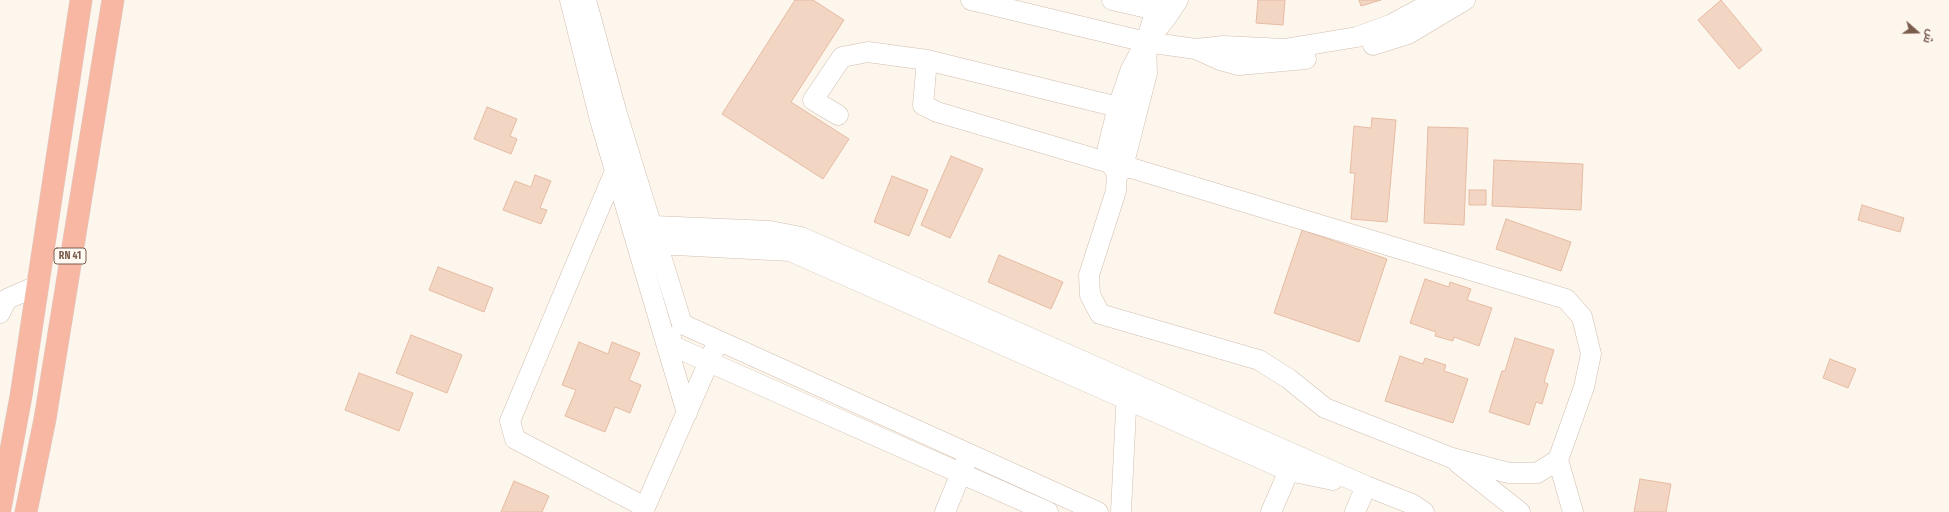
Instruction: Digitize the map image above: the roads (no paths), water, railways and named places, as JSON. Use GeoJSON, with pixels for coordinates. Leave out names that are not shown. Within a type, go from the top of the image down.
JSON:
{"type":"FeatureCollection","features":[{"type":"Feature","properties":{"kind":"highway","name":"RN 41"},"geometry":{"type":"LineString","coordinates":[[26,512],[45,419],[113,0]]}},
{"type":"Feature","properties":{"kind":"highway","name":"RN 41"},"geometry":{"type":"LineString","coordinates":[[0,509],[21,396],[80,2]]}},
{"type":"Feature","properties":{"kind":"lane"},"geometry":{"type":"LineString","coordinates":[[570,0],[615,171],[687,413]]}},
{"type":"Feature","properties":{"kind":"lane"},"geometry":{"type":"LineString","coordinates":[[586,0],[617,114],[682,324],[1098,512]]}},
{"type":"Feature","properties":{"kind":"lane"},"geometry":{"type":"LineString","coordinates":[[971,0],[1146,42],[1196,49],[1224,46],[1284,48],[1323,44],[1356,37],[1390,25],[1416,5],[1437,0]]}},
{"type":"Feature","properties":{"kind":"lane"},"geometry":{"type":"LineString","coordinates":[[1112,0],[1143,7],[1157,0]]}},
{"type":"Feature","properties":{"kind":"lane"},"geometry":{"type":"LineString","coordinates":[[1118,168],[1125,159],[1147,73],[1146,42],[1157,0]]}},
{"type":"Feature","properties":{"kind":"lane"},"geometry":{"type":"LineString","coordinates":[[1178,0],[1166,18],[1146,42],[1131,69],[1118,107],[1108,147],[1118,168],[1116,191],[1089,275],[1090,295],[1100,314],[1258,360],[1289,379],[1325,408],[1452,458],[1509,473],[1537,473],[1558,460]]}},
{"type":"Feature","properties":{"kind":"lane"},"geometry":{"type":"LineString","coordinates":[[1196,49],[1220,60],[1239,65],[1291,62],[1327,56],[1359,50],[1408,34],[1464,0]]}},
{"type":"Feature","properties":{"kind":"lane"},"geometry":{"type":"LineString","coordinates":[[838,115],[813,100],[842,57],[868,52],[928,60],[1118,107]]}},
{"type":"Feature","properties":{"kind":"lane"},"geometry":{"type":"LineString","coordinates":[[928,60],[923,105],[937,112],[1118,168],[1566,299],[1582,317],[1591,354],[1584,387],[1558,460],[1573,512]]}},
{"type":"Feature","properties":{"kind":"lane"},"geometry":{"type":"LineString","coordinates":[[615,171],[510,421],[515,439],[644,510],[718,341]]}},
{"type":"Feature","properties":{"kind":"lane"},"geometry":{"type":"LineString","coordinates":[[634,234],[651,225],[770,231],[801,237],[1127,390],[1292,463],[1366,486],[1412,504],[1424,512]]}},
{"type":"Feature","properties":{"kind":"lane"},"geometry":{"type":"LineString","coordinates":[[634,234],[657,244],[790,252],[1127,390]]}},
{"type":"Feature","properties":{"kind":"lane"},"geometry":{"type":"LineString","coordinates":[[0,313],[7,299],[37,286]]}},
{"type":"Feature","properties":{"kind":"lane"},"geometry":{"type":"LineString","coordinates":[[666,343],[682,324]]}},
{"type":"Feature","properties":{"kind":"lane"},"geometry":{"type":"LineString","coordinates":[[666,343],[1048,512],[1056,493]]}},
{"type":"Feature","properties":{"kind":"lane"},"geometry":{"type":"LineString","coordinates":[[1121,512],[1127,390]]}},
{"type":"Feature","properties":{"kind":"lane"},"geometry":{"type":"LineString","coordinates":[[945,512],[969,454]]}},
{"type":"Feature","properties":{"kind":"lane"},"geometry":{"type":"LineString","coordinates":[[1452,458],[1520,512]]}},
{"type":"Feature","properties":{"kind":"lane"},"geometry":{"type":"LineString","coordinates":[[1271,512],[1292,463]]}},
{"type":"Feature","properties":{"kind":"lane"},"geometry":{"type":"LineString","coordinates":[[1355,512],[1366,486]]}}]}
